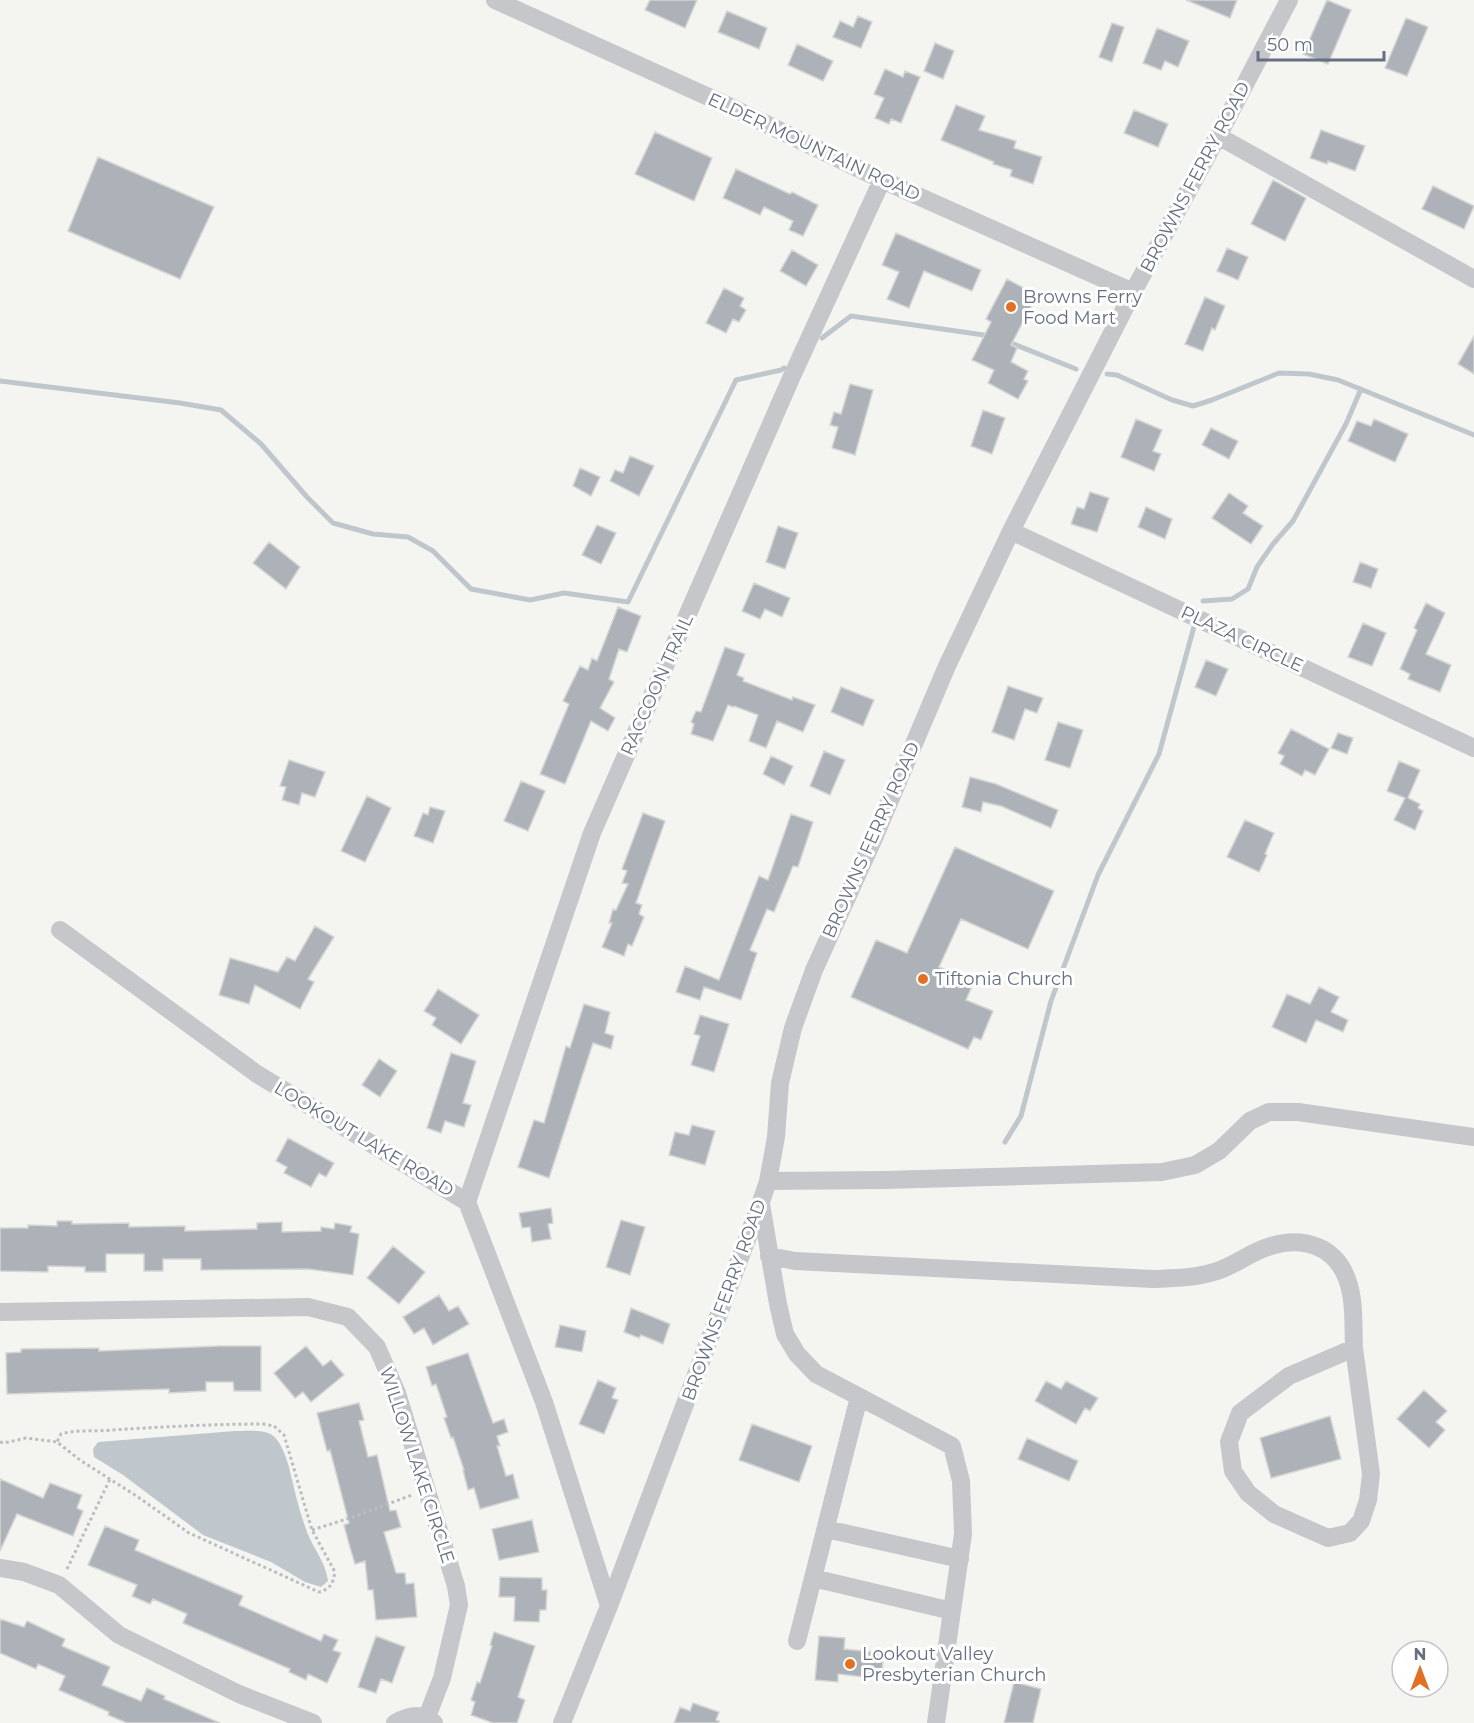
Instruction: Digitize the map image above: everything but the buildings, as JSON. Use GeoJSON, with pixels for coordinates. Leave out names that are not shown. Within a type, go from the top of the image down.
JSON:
{"type":"FeatureCollection","features":[{"type":"Feature","properties":{"kind":"street","name":"ELDER MOUNTAIN ROAD"},"geometry":{"type":"LineString","coordinates":[[495,0],[735,109],[882,180],[1133,292]]}},
{"type":"Feature","properties":{"kind":"street","name":"BROWNS FERRY ROAD"},"geometry":{"type":"LineString","coordinates":[[562,1723],[609,1606],[761,1202],[768,1181],[776,1137],[780,1083],[793,1028],[814,970],[874,838],[947,666],[1011,531],[1133,292],[1289,0]]}},
{"type":"Feature","properties":{"kind":"street"},"geometry":{"type":"LineString","coordinates":[[1218,136],[1474,279]]}},
{"type":"Feature","properties":{"kind":"street","name":"RACCOON TRAIL"},"geometry":{"type":"LineString","coordinates":[[467,1202],[592,833],[792,376],[882,180]]}},
{"type":"Feature","properties":{"kind":"street","name":"PLAZA CIRCLE"},"geometry":{"type":"LineString","coordinates":[[1011,531],[1474,748]]}},
{"type":"Feature","properties":{"kind":"street","name":"LOOKOUT LAKE ROAD"},"geometry":{"type":"LineString","coordinates":[[60,930],[257,1074],[467,1202],[544,1402],[609,1606]]}},
{"type":"Feature","properties":{"kind":"street"},"geometry":{"type":"LineString","coordinates":[[768,1181],[1162,1172],[1195,1165],[1219,1151],[1250,1121],[1269,1112],[1298,1112],[1474,1137]]}},
{"type":"Feature","properties":{"kind":"street"},"geometry":{"type":"LineString","coordinates":[[761,1202],[785,1334],[797,1354],[816,1374],[951,1446],[961,1481],[963,1534],[936,1723]]}},
{"type":"Feature","properties":{"kind":"street"},"geometry":{"type":"LineString","coordinates":[[769,1256],[795,1261],[1153,1279],[1196,1277],[1219,1270],[1269,1246],[1288,1242],[1311,1243],[1328,1251],[1347,1278],[1351,1294],[1354,1348],[1371,1474],[1368,1500],[1361,1521],[1350,1533],[1328,1538],[1274,1514],[1248,1493],[1233,1472],[1229,1442],[1240,1413],[1289,1376],[1354,1348]]}},
{"type":"Feature","properties":{"kind":"street","name":"WILLOW LAKE CIRCLE"},"geometry":{"type":"LineString","coordinates":[[0,1312],[308,1308],[348,1317],[376,1347],[397,1392],[456,1586],[459,1605],[431,1720],[408,1715],[395,1723]]}},
{"type":"Feature","properties":{"kind":"street"},"geometry":{"type":"LineString","coordinates":[[797,1641],[859,1397]]}},
{"type":"Feature","properties":{"kind":"street"},"geometry":{"type":"LineString","coordinates":[[826,1529],[960,1559]]}},
{"type":"Feature","properties":{"kind":"street"},"geometry":{"type":"LineString","coordinates":[[0,1568],[24,1572],[59,1585],[119,1635],[239,1694],[313,1723]]}},
{"type":"Feature","properties":{"kind":"street"},"geometry":{"type":"LineString","coordinates":[[813,1578],[952,1611]]}},
{"type":"Feature","properties":{"kind":"path"},"geometry":{"type":"LineString","coordinates":[[0,1442],[26,1438],[57,1442],[189,1533],[320,1592],[328,1590],[333,1583],[335,1572],[312,1530],[290,1450],[284,1435],[274,1426],[263,1424],[185,1425],[106,1431],[70,1431],[61,1434],[57,1442]]}},
{"type":"Feature","properties":{"kind":"path"},"geometry":{"type":"LineString","coordinates":[[59,1585],[110,1479]]}},
{"type":"Feature","properties":{"kind":"path"},"geometry":{"type":"LineString","coordinates":[[312,1530],[398,1501],[427,1488]]}},
{"type":"Feature","properties":{"kind":"shaded area"},"geometry":{"type":"Polygon","coordinates":[[[235,1431],[268,1433],[281,1445],[303,1522],[327,1575],[328,1581],[321,1587],[305,1582],[271,1562],[203,1535],[123,1475],[94,1457],[93,1449],[98,1442],[235,1431]]]}},
{"type":"Feature","properties":{"kind":"waterway"},"geometry":{"type":"LineString","coordinates":[[822,338],[851,316],[991,336]]}},
{"type":"Feature","properties":{"kind":"waterway"},"geometry":{"type":"LineString","coordinates":[[1006,341],[1076,369]]}},
{"type":"Feature","properties":{"kind":"waterway"},"geometry":{"type":"LineString","coordinates":[[0,381],[221,410],[261,444],[333,523],[373,534],[408,537],[433,551],[471,589],[530,600],[564,593],[628,602],[736,380],[784,368]]}},
{"type":"Feature","properties":{"kind":"waterway"},"geometry":{"type":"LineString","coordinates":[[1107,374],[1117,375],[1172,400],[1193,406],[1279,373],[1309,374],[1338,380],[1474,435]]}},
{"type":"Feature","properties":{"kind":"waterway"},"geometry":{"type":"LineString","coordinates":[[1203,601],[1232,599],[1248,589],[1257,567],[1293,521],[1346,424],[1361,389]]}},
{"type":"Feature","properties":{"kind":"waterway"},"geometry":{"type":"LineString","coordinates":[[1005,1142],[1021,1116],[1051,1001],[1098,875],[1159,754],[1195,623]]}},
{"type":"Feature","properties":{"kind":"place","name":"Browns Ferry Food Mart"},"geometry":{"type":"Point","coordinates":[1011,307]}},
{"type":"Feature","properties":{"kind":"place","name":"Tiftonia Church"},"geometry":{"type":"Point","coordinates":[923,979]}},
{"type":"Feature","properties":{"kind":"place","name":"Lookout Valley Presbyterian Church"},"geometry":{"type":"Point","coordinates":[850,1664]}}]}
